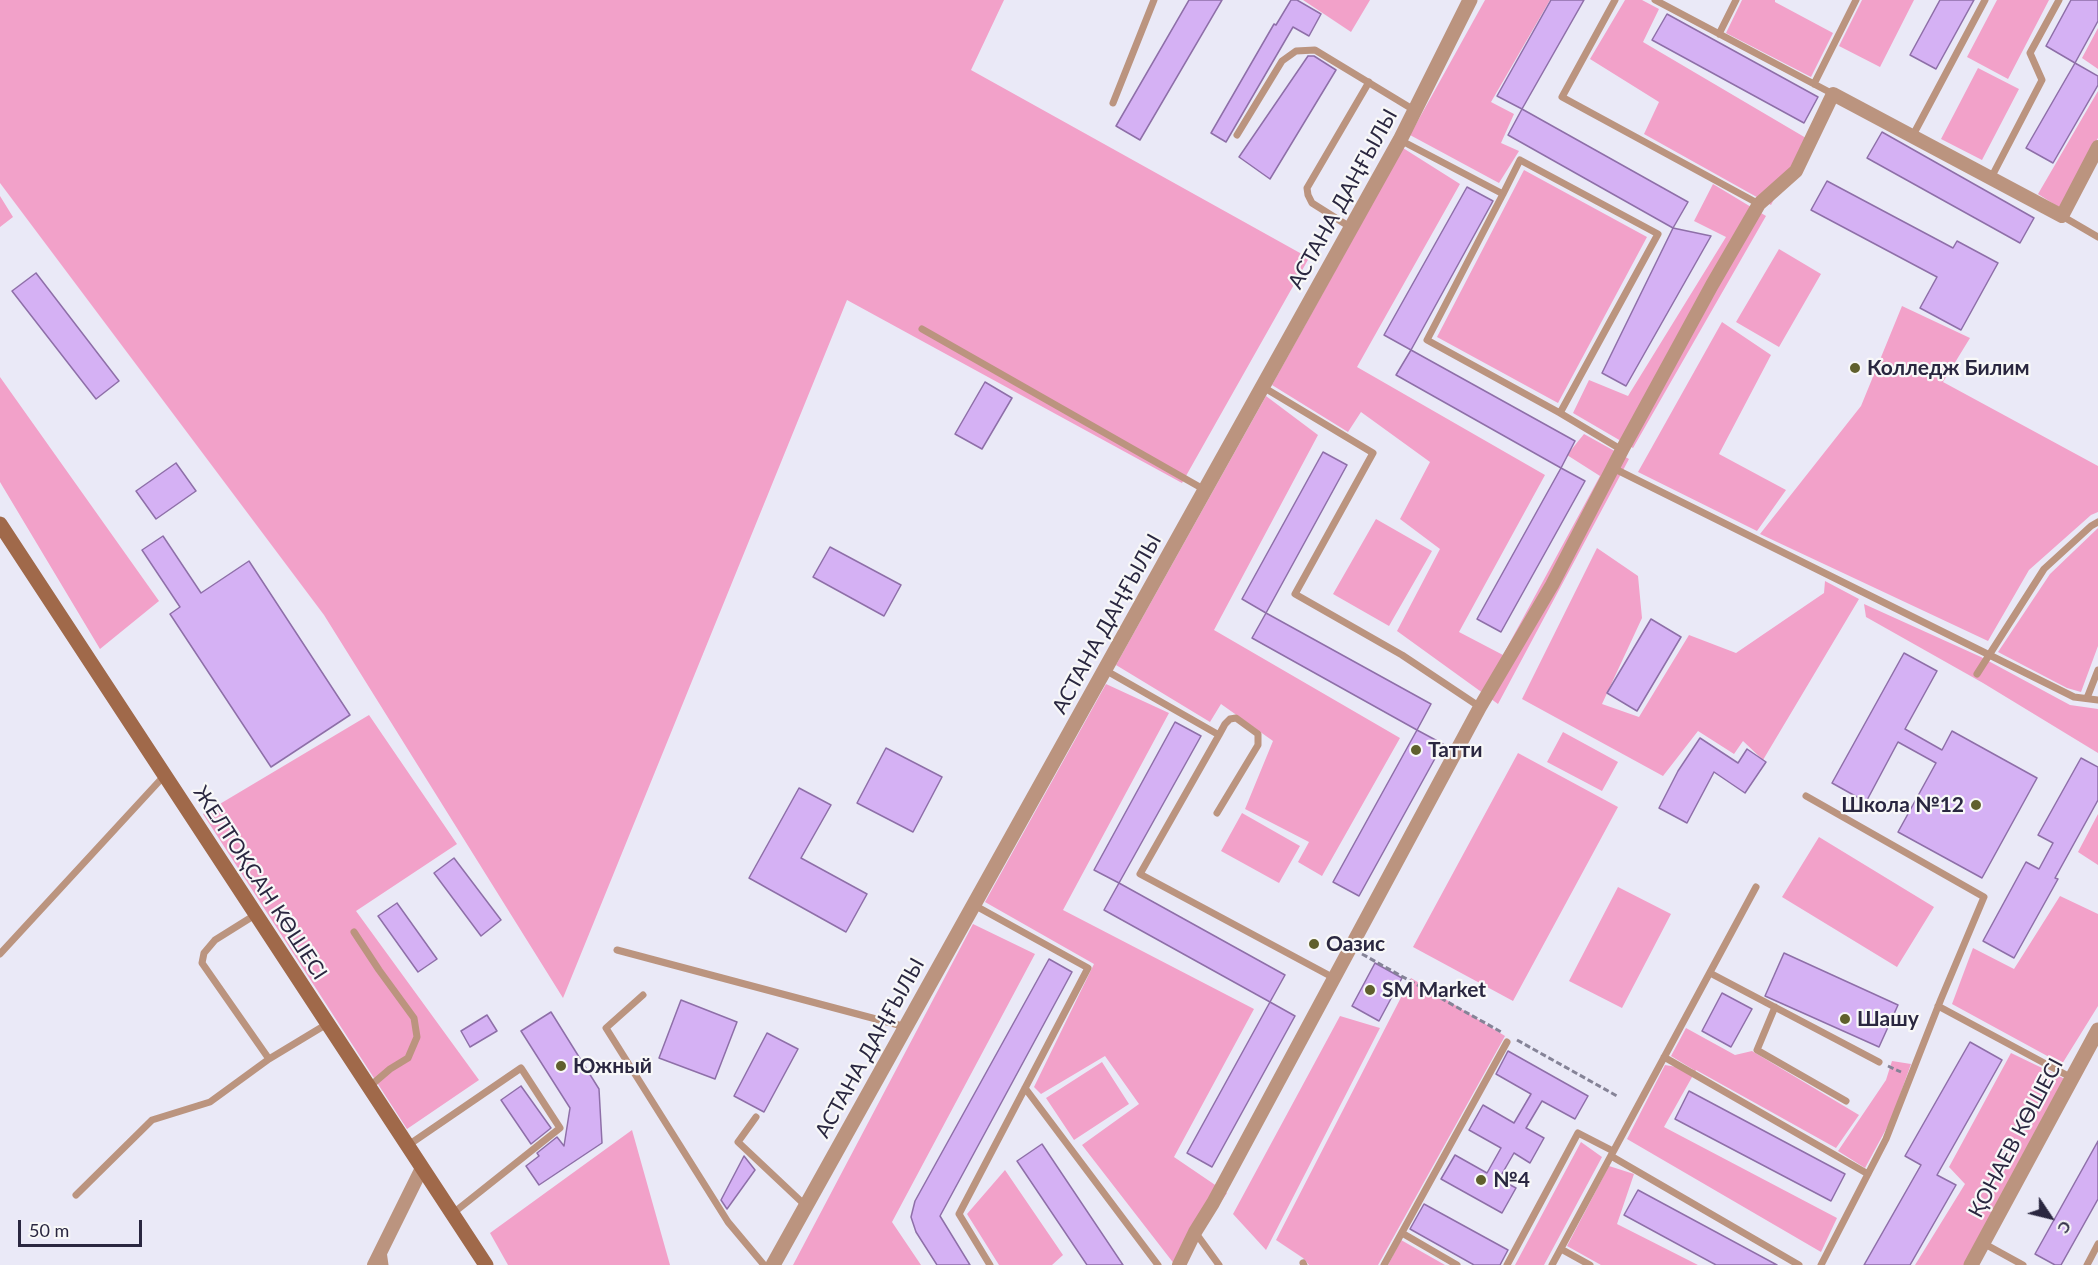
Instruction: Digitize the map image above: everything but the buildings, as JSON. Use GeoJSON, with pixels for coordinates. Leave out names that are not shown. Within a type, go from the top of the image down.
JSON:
{"type":"FeatureCollection","features":[{"type":"Feature","properties":{"kind":"main road","name":"ЖЕЛТОҚСАН КӨШЕСІ"},"geometry":{"type":"LineString","coordinates":[[0,524],[486,1265]]}},
{"type":"Feature","properties":{"kind":"street","name":"АСТАНА ДАҢҒЫЛЫ"},"geometry":{"type":"LineString","coordinates":[[773,1265],[1416,111],[1470,0]]}},
{"type":"Feature","properties":{"kind":"street"},"geometry":{"type":"LineString","coordinates":[[1179,1265],[1480,707],[1552,585],[1622,450],[1759,204],[1796,171],[1833,94],[2062,216],[2098,147]]}},
{"type":"Feature","properties":{"kind":"street","name":"ҚОНАЕВ КӨШЕСІ"},"geometry":{"type":"LineString","coordinates":[[1971,1265],[2098,1030]]}},
{"type":"Feature","properties":{"kind":"street"},"geometry":{"type":"LineString","coordinates":[[374,1265],[422,1168]]}},
{"type":"Feature","properties":{"kind":"lane"},"geometry":{"type":"LineString","coordinates":[[1113,103],[1154,0]]}},
{"type":"Feature","properties":{"kind":"lane"},"geometry":{"type":"LineString","coordinates":[[1615,0],[1562,97],[1759,204]]}},
{"type":"Feature","properties":{"kind":"lane"},"geometry":{"type":"LineString","coordinates":[[1655,0],[1664,2],[1719,34],[1833,94]]}},
{"type":"Feature","properties":{"kind":"lane"},"geometry":{"type":"LineString","coordinates":[[1719,34],[1736,0]]}},
{"type":"Feature","properties":{"kind":"lane"},"geometry":{"type":"LineString","coordinates":[[1814,84],[1856,0]]}},
{"type":"Feature","properties":{"kind":"lane"},"geometry":{"type":"LineString","coordinates":[[1912,136],[1985,0]]}},
{"type":"Feature","properties":{"kind":"lane"},"geometry":{"type":"LineString","coordinates":[[1990,178],[2042,80],[2030,53],[2058,0]]}},
{"type":"Feature","properties":{"kind":"lane"},"geometry":{"type":"LineString","coordinates":[[1237,135],[1282,61],[1296,51],[1315,50],[1416,111]]}},
{"type":"Feature","properties":{"kind":"lane"},"geometry":{"type":"LineString","coordinates":[[1351,228],[1312,203],[1307,188],[1369,82]]}},
{"type":"Feature","properties":{"kind":"lane"},"geometry":{"type":"LineString","coordinates":[[1400,140],[1503,194]]}},
{"type":"Feature","properties":{"kind":"lane"},"geometry":{"type":"LineString","coordinates":[[1560,413],[1658,234],[1520,160],[1426,340],[1560,413],[1622,450]]}},
{"type":"Feature","properties":{"kind":"lane"},"geometry":{"type":"LineString","coordinates":[[2062,216],[2098,237]]}},
{"type":"Feature","properties":{"kind":"lane"},"geometry":{"type":"LineString","coordinates":[[922,329],[1205,490]]}},
{"type":"Feature","properties":{"kind":"lane"},"geometry":{"type":"LineString","coordinates":[[1263,387],[1373,453],[1294,594],[1402,655],[1480,707]]}},
{"type":"Feature","properties":{"kind":"lane"},"geometry":{"type":"LineString","coordinates":[[1613,468],[2074,697],[2098,699]]}},
{"type":"Feature","properties":{"kind":"lane"},"geometry":{"type":"LineString","coordinates":[[1977,674],[2044,568],[2098,522]]}},
{"type":"Feature","properties":{"kind":"lane"},"geometry":{"type":"LineString","coordinates":[[1105,670],[1219,735]]}},
{"type":"Feature","properties":{"kind":"lane"},"geometry":{"type":"LineString","coordinates":[[2087,699],[2098,670]]}},
{"type":"Feature","properties":{"kind":"lane"},"geometry":{"type":"LineString","coordinates":[[1217,813],[1258,745],[1258,734],[1236,718],[1230,719],[1225,724],[1140,874],[1334,978]]}},
{"type":"Feature","properties":{"kind":"lane"},"geometry":{"type":"LineString","coordinates":[[0,954],[164,776]]}},
{"type":"Feature","properties":{"kind":"lane"},"geometry":{"type":"LineString","coordinates":[[1806,796],[1984,897],[1886,1139],[1821,1265]]}},
{"type":"Feature","properties":{"kind":"lane"},"geometry":{"type":"LineString","coordinates":[[1552,1265],[1756,887]]}},
{"type":"Feature","properties":{"kind":"lane"},"geometry":{"type":"LineString","coordinates":[[974,905],[1088,968],[959,1214],[990,1265]]}},
{"type":"Feature","properties":{"kind":"lane"},"geometry":{"type":"LineString","coordinates":[[255,915],[215,940],[204,953],[202,963],[269,1059]]}},
{"type":"Feature","properties":{"kind":"lane"},"geometry":{"type":"LineString","coordinates":[[354,932],[414,1018],[417,1037],[408,1058],[390,1069],[369,1087]]}},
{"type":"Feature","properties":{"kind":"lane"},"geometry":{"type":"LineString","coordinates":[[617,950],[906,1027]]}},
{"type":"Feature","properties":{"kind":"lane"},"geometry":{"type":"LineString","coordinates":[[1710,973],[1879,1062]]}},
{"type":"Feature","properties":{"kind":"lane"},"geometry":{"type":"LineString","coordinates":[[643,995],[606,1028],[728,1222],[765,1265]]}},
{"type":"Feature","properties":{"kind":"lane"},"geometry":{"type":"LineString","coordinates":[[1938,1006],[2072,1078]]}},
{"type":"Feature","properties":{"kind":"lane"},"geometry":{"type":"LineString","coordinates":[[1775,1007],[1757,1050],[1846,1101]]}},
{"type":"Feature","properties":{"kind":"lane"},"geometry":{"type":"LineString","coordinates":[[76,1195],[152,1120],[210,1102],[269,1059],[327,1024]]}},
{"type":"Feature","properties":{"kind":"lane"},"geometry":{"type":"LineString","coordinates":[[1384,1265],[1506,1042]]}},
{"type":"Feature","properties":{"kind":"lane"},"geometry":{"type":"LineString","coordinates":[[1664,1057],[1868,1174]]}},
{"type":"Feature","properties":{"kind":"lane"},"geometry":{"type":"LineString","coordinates":[[407,1146],[521,1068],[560,1128],[452,1214]]}},
{"type":"Feature","properties":{"kind":"lane"},"geometry":{"type":"LineString","coordinates":[[1025,1088],[1158,1265]]}},
{"type":"Feature","properties":{"kind":"lane"},"geometry":{"type":"LineString","coordinates":[[756,1118],[738,1143],[806,1206]]}},
{"type":"Feature","properties":{"kind":"lane"},"geometry":{"type":"LineString","coordinates":[[1507,1265],[1578,1133],[1799,1265]]}},
{"type":"Feature","properties":{"kind":"lane"},"geometry":{"type":"LineString","coordinates":[[1195,1232],[1219,1265]]}},
{"type":"Feature","properties":{"kind":"lane"},"geometry":{"type":"LineString","coordinates":[[1402,1233],[1457,1265]]}},
{"type":"Feature","properties":{"kind":"lane"},"geometry":{"type":"LineString","coordinates":[[1983,1243],[2023,1265]]}},
{"type":"Feature","properties":{"kind":"lane"},"geometry":{"type":"LineString","coordinates":[[2087,1265],[2098,1244]]}},
{"type":"Feature","properties":{"kind":"lane"},"geometry":{"type":"LineString","coordinates":[[382,1249],[385,1265]]}},
{"type":"Feature","properties":{"kind":"lane"},"geometry":{"type":"LineString","coordinates":[[1561,1249],[1590,1265]]}},
{"type":"Feature","properties":{"kind":"path"},"geometry":{"type":"LineString","coordinates":[[1350,948],[1504,1033]]}},
{"type":"Feature","properties":{"kind":"path"},"geometry":{"type":"LineString","coordinates":[[1514,1039],[1617,1096]]}},
{"type":"Feature","properties":{"kind":"path"},"geometry":{"type":"LineString","coordinates":[[1879,1062],[1911,1076]]}},
{"type":"Feature","properties":{"kind":"shaded area"},"geometry":{"type":"Polygon","coordinates":[[[0,0],[1004,0],[971,70],[1309,258],[1182,483],[847,300],[563,998],[324,615],[0,183],[0,0]]]}},
{"type":"Feature","properties":{"kind":"shaded area"},"geometry":{"type":"Polygon","coordinates":[[[1303,0],[1370,0],[1351,32],[1303,0]]]}},
{"type":"Feature","properties":{"kind":"shaded area"},"geometry":{"type":"Polygon","coordinates":[[[1485,0],[1550,0],[1491,102],[1514,114],[1501,143],[1519,151],[1499,183],[1410,135],[1485,0]]]}},
{"type":"Feature","properties":{"kind":"shaded area"},"geometry":{"type":"Polygon","coordinates":[[[1625,0],[1642,0],[1659,9],[1643,42],[1806,138],[1771,205],[1644,134],[1659,102],[1590,59],[1625,0]]]}},
{"type":"Feature","properties":{"kind":"shaded area"},"geometry":{"type":"Polygon","coordinates":[[[1742,0],[1775,0],[1833,33],[1811,77],[1726,33],[1742,0]]]}},
{"type":"Feature","properties":{"kind":"shaded area"},"geometry":{"type":"Polygon","coordinates":[[[1862,0],[1914,0],[1880,67],[1839,46],[1862,0]]]}},
{"type":"Feature","properties":{"kind":"shaded area"},"geometry":{"type":"Polygon","coordinates":[[[1997,0],[2049,0],[2008,79],[1967,57],[1997,0]]]}},
{"type":"Feature","properties":{"kind":"shaded area"},"geometry":{"type":"Polygon","coordinates":[[[2098,28],[2098,69],[2082,58],[2098,28]]]}},
{"type":"Feature","properties":{"kind":"shaded area"},"geometry":{"type":"Polygon","coordinates":[[[1978,68],[2019,89],[1982,160],[1941,139],[1978,68]]]}},
{"type":"Feature","properties":{"kind":"shaded area"},"geometry":{"type":"Polygon","coordinates":[[[2098,91],[2098,138],[2060,208],[2038,194],[2098,91]]]}},
{"type":"Feature","properties":{"kind":"shaded area"},"geometry":{"type":"Polygon","coordinates":[[[1403,148],[1460,184],[1357,367],[1545,475],[1459,632],[1503,655],[1600,476],[1567,455],[1584,434],[1629,459],[1498,704],[1397,631],[1440,549],[1400,519],[1430,462],[1361,412],[1348,432],[1272,385],[1403,148]]]}},
{"type":"Feature","properties":{"kind":"shaded area"},"geometry":{"type":"Polygon","coordinates":[[[1524,170],[1647,237],[1558,403],[1437,337],[1524,170]]]}},
{"type":"Feature","properties":{"kind":"shaded area"},"geometry":{"type":"Polygon","coordinates":[[[1713,184],[1766,216],[1633,448],[1573,413],[1589,380],[1628,396],[1726,237],[1694,221],[1713,184]]]}},
{"type":"Feature","properties":{"kind":"shaded area"},"geometry":{"type":"Polygon","coordinates":[[[0,196],[13,217],[0,227],[0,196]]]}},
{"type":"Feature","properties":{"kind":"shaded area"},"geometry":{"type":"Polygon","coordinates":[[[1779,249],[1821,274],[1779,347],[1736,322],[1779,249]]]}},
{"type":"Feature","properties":{"kind":"shaded area"},"geometry":{"type":"Polygon","coordinates":[[[1902,306],[1970,338],[1943,382],[2098,466],[2098,512],[2091,515],[2029,570],[1988,641],[1760,534],[1861,406],[1902,306]]]}},
{"type":"Feature","properties":{"kind":"shaded area"},"geometry":{"type":"Polygon","coordinates":[[[1722,322],[1771,355],[1719,454],[1786,490],[1757,531],[1638,472],[1722,322]]]}},
{"type":"Feature","properties":{"kind":"shaded area"},"geometry":{"type":"Polygon","coordinates":[[[0,377],[159,601],[100,649],[0,482],[0,377]]]}},
{"type":"Feature","properties":{"kind":"shaded area"},"geometry":{"type":"Polygon","coordinates":[[[1266,396],[1318,435],[1214,630],[1400,738],[1322,876],[1298,862],[1309,842],[1245,809],[1273,741],[1221,704],[1210,722],[1116,665],[1266,396]]]}},
{"type":"Feature","properties":{"kind":"shaded area"},"geometry":{"type":"Polygon","coordinates":[[[1376,519],[1432,551],[1389,626],[1333,594],[1376,519]]]}},
{"type":"Feature","properties":{"kind":"shaded area"},"geometry":{"type":"Polygon","coordinates":[[[2098,528],[2098,646],[2081,692],[2067,688],[1998,652],[2050,574],[2098,528]]]}},
{"type":"Feature","properties":{"kind":"shaded area"},"geometry":{"type":"Polygon","coordinates":[[[1597,548],[1638,576],[1642,618],[1602,704],[1639,717],[1689,635],[1736,653],[1824,593],[1825,581],[1859,599],[1763,760],[1743,741],[1734,754],[1698,731],[1663,776],[1522,699],[1597,548]]]}},
{"type":"Feature","properties":{"kind":"shaded area"},"geometry":{"type":"Polygon","coordinates":[[[1864,604],[1981,657],[2070,705],[2098,709],[2098,753],[1983,683],[1866,617],[1864,604]]]}},
{"type":"Feature","properties":{"kind":"shaded area"},"geometry":{"type":"Polygon","coordinates":[[[1106,684],[1169,713],[1063,910],[1254,1009],[1174,1157],[1227,1193],[1178,1265],[1175,1265],[1082,1145],[1139,1104],[1105,1056],[1041,1094],[1034,1087],[1094,964],[985,902],[1106,684]]]}},
{"type":"Feature","properties":{"kind":"shaded area"},"geometry":{"type":"Polygon","coordinates":[[[369,715],[457,844],[356,911],[479,1080],[407,1129],[203,814],[369,715]]]}},
{"type":"Feature","properties":{"kind":"shaded area"},"geometry":{"type":"Polygon","coordinates":[[[1563,732],[1618,762],[1602,791],[1547,762],[1563,732]]]}},
{"type":"Feature","properties":{"kind":"shaded area"},"geometry":{"type":"Polygon","coordinates":[[[1518,753],[1618,807],[1513,1001],[1413,947],[1518,753]]]}},
{"type":"Feature","properties":{"kind":"shaded area"},"geometry":{"type":"Polygon","coordinates":[[[1242,813],[1300,846],[1279,883],[1221,851],[1242,813]]]}},
{"type":"Feature","properties":{"kind":"shaded area"},"geometry":{"type":"Polygon","coordinates":[[[2098,814],[2098,865],[2078,852],[2098,814]]]}},
{"type":"Feature","properties":{"kind":"shaded area"},"geometry":{"type":"Polygon","coordinates":[[[1819,837],[1934,907],[1897,967],[1782,897],[1819,837]]]}},
{"type":"Feature","properties":{"kind":"shaded area"},"geometry":{"type":"Polygon","coordinates":[[[1618,887],[1671,914],[1622,1008],[1569,981],[1618,887]]]}},
{"type":"Feature","properties":{"kind":"shaded area"},"geometry":{"type":"Polygon","coordinates":[[[2060,896],[2098,914],[2098,1006],[2062,1064],[1952,1004],[1973,948],[2014,969],[2060,896]]]}},
{"type":"Feature","properties":{"kind":"shaded area"},"geometry":{"type":"Polygon","coordinates":[[[973,924],[1035,954],[892,1222],[921,1265],[793,1265],[973,924]]]}},
{"type":"Feature","properties":{"kind":"shaded area"},"geometry":{"type":"Polygon","coordinates":[[[1411,978],[1505,1036],[1378,1265],[1309,1265],[1303,1258],[1276,1240],[1411,978]]]}},
{"type":"Feature","properties":{"kind":"shaded area"},"geometry":{"type":"Polygon","coordinates":[[[1340,1016],[1380,1028],[1266,1250],[1233,1214],[1340,1016]]]}},
{"type":"Feature","properties":{"kind":"shaded area"},"geometry":{"type":"Polygon","coordinates":[[[1686,1028],[1735,1055],[1752,1051],[1859,1115],[1836,1148],[1696,1070],[1664,1127],[1837,1218],[1821,1252],[1627,1139],[1665,1065],[1694,1070],[1671,1056],[1686,1028]]]}},
{"type":"Feature","properties":{"kind":"shaded area"},"geometry":{"type":"Polygon","coordinates":[[[2011,1053],[2067,1080],[1967,1265],[1915,1265],[1965,1184],[1949,1167],[2011,1053]]]}},
{"type":"Feature","properties":{"kind":"shaded area"},"geometry":{"type":"Polygon","coordinates":[[[1892,1061],[1911,1064],[1891,1120],[1865,1168],[1838,1151],[1886,1080],[1892,1061]]]}},
{"type":"Feature","properties":{"kind":"shaded area"},"geometry":{"type":"Polygon","coordinates":[[[1102,1062],[1129,1104],[1074,1140],[1046,1098],[1102,1062]]]}},
{"type":"Feature","properties":{"kind":"shaded area"},"geometry":{"type":"Polygon","coordinates":[[[632,1130],[670,1265],[508,1265],[490,1233],[632,1130]]]}},
{"type":"Feature","properties":{"kind":"shaded area"},"geometry":{"type":"Polygon","coordinates":[[[1581,1142],[1602,1157],[1544,1265],[1515,1265],[1581,1142]]]}},
{"type":"Feature","properties":{"kind":"shaded area"},"geometry":{"type":"Polygon","coordinates":[[[1609,1166],[1634,1174],[1617,1224],[1698,1265],[1601,1265],[1567,1246],[1609,1166]]]}},
{"type":"Feature","properties":{"kind":"shaded area"},"geometry":{"type":"Polygon","coordinates":[[[1005,1170],[1063,1255],[1052,1265],[999,1265],[967,1214],[1005,1170]]]}},
{"type":"Feature","properties":{"kind":"shaded area"},"geometry":{"type":"Polygon","coordinates":[[[1401,1240],[1445,1265],[1388,1265],[1401,1240]]]}},
{"type":"Feature","properties":{"kind":"place","name":"Колледж Билим"},"geometry":{"type":"Point","coordinates":[1855,368]}},
{"type":"Feature","properties":{"kind":"place","name":"Татти"},"geometry":{"type":"Point","coordinates":[1416,750]}},
{"type":"Feature","properties":{"kind":"place","name":"Школа №12"},"geometry":{"type":"Point","coordinates":[1976,805]}},
{"type":"Feature","properties":{"kind":"place","name":"Оазис"},"geometry":{"type":"Point","coordinates":[1314,944]}},
{"type":"Feature","properties":{"kind":"place","name":"SM Market"},"geometry":{"type":"Point","coordinates":[1370,990]}},
{"type":"Feature","properties":{"kind":"place","name":"Шашу"},"geometry":{"type":"Point","coordinates":[1845,1019]}},
{"type":"Feature","properties":{"kind":"place","name":"Южный"},"geometry":{"type":"Point","coordinates":[561,1066]}},
{"type":"Feature","properties":{"kind":"place","name":"№4"},"geometry":{"type":"Point","coordinates":[1481,1180]}}]}
